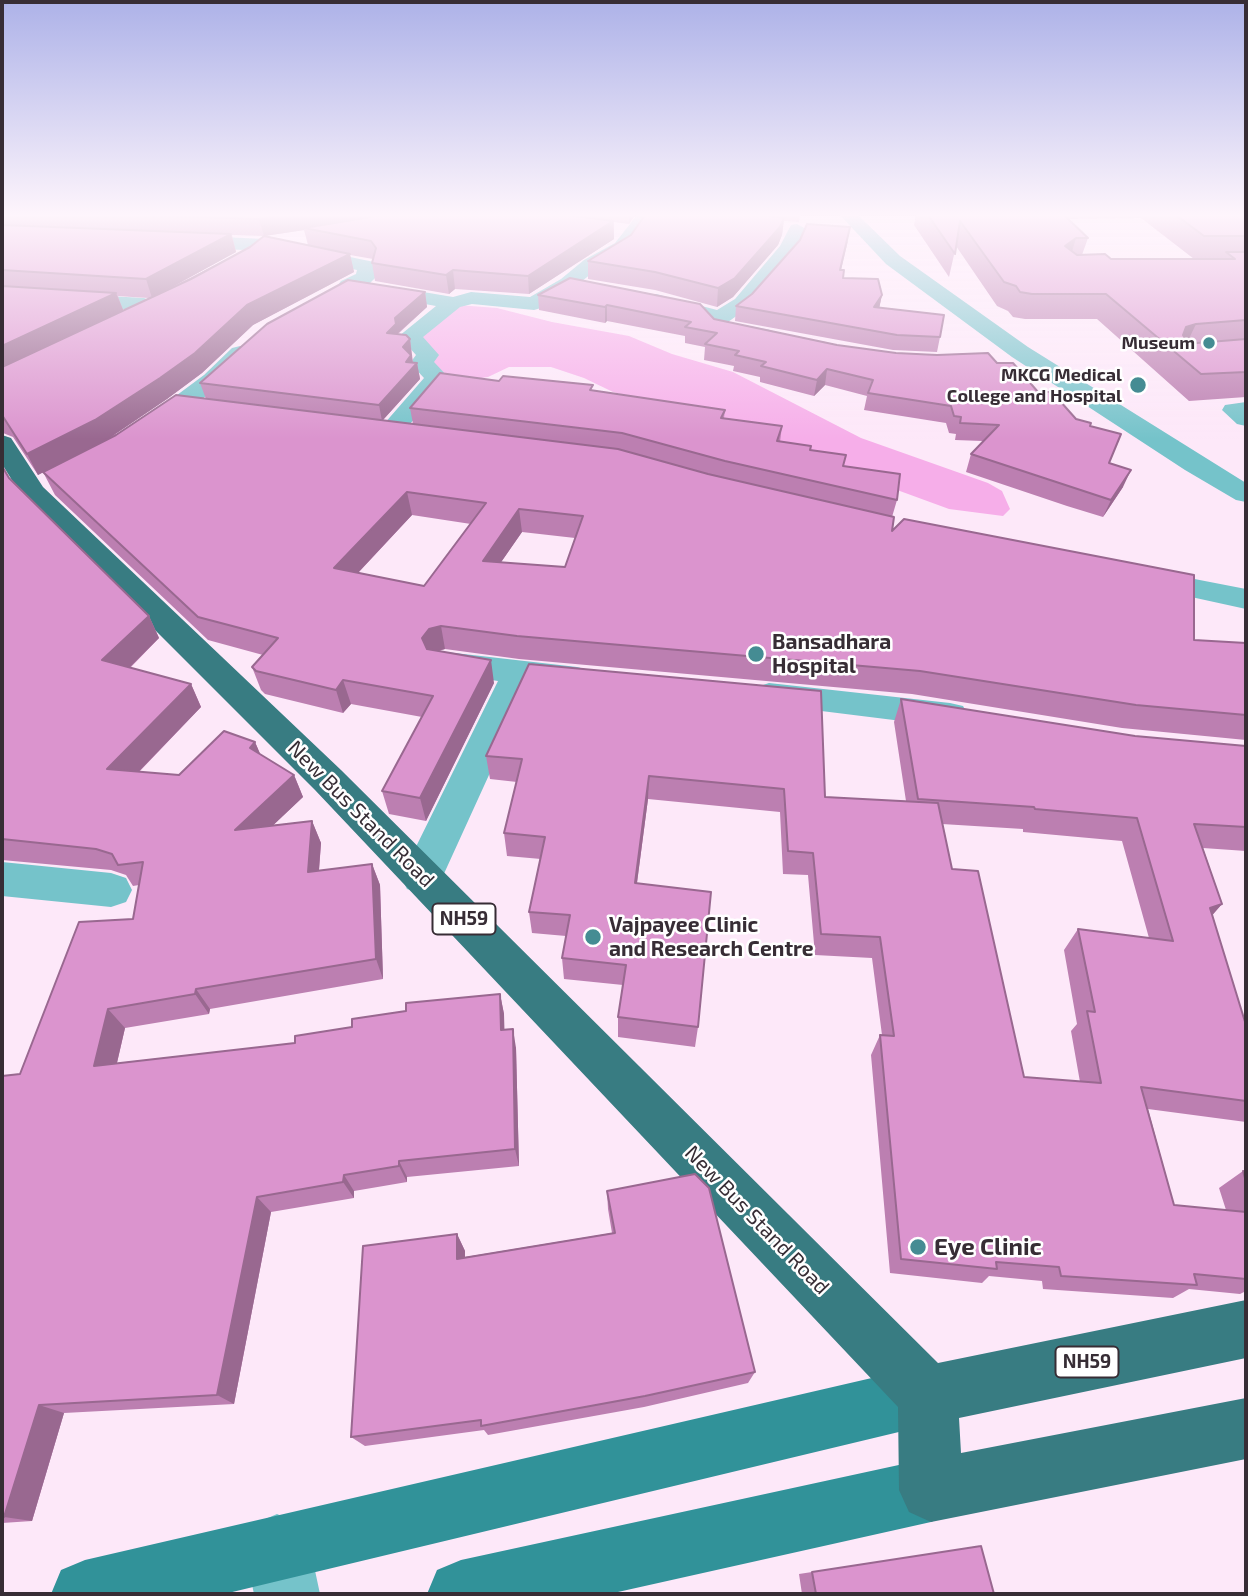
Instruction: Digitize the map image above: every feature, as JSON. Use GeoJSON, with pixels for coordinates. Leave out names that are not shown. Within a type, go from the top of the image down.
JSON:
{"type":"FeatureCollection","features":[{"type":"Feature","properties":{"kind":"highway","name":"New Bus Stand Road"},"geometry":{"type":"LineString","coordinates":[[2,443],[928,1395]]}},
{"type":"Feature","properties":{"kind":"highway","name":"NH59"},"geometry":{"type":"LineString","coordinates":[[928,1395],[1246,1329]]}},
{"type":"Feature","properties":{"kind":"highway"},"geometry":{"type":"LineString","coordinates":[[928,1395],[931,1490],[1246,1429]]}},
{"type":"Feature","properties":{"kind":"main road"},"geometry":{"type":"LineString","coordinates":[[85,1594],[282,1571],[928,1395]]}},
{"type":"Feature","properties":{"kind":"main road"},"geometry":{"type":"LineString","coordinates":[[461,1594],[931,1490]]}},
{"type":"Feature","properties":{"kind":"street"},"geometry":{"type":"LineString","coordinates":[[324,299],[340,289]]}},
{"type":"Feature","properties":{"kind":"street"},"geometry":{"type":"LineString","coordinates":[[374,289],[453,303],[484,298],[534,304],[569,289]]}},
{"type":"Feature","properties":{"kind":"street"},"geometry":{"type":"LineString","coordinates":[[715,320],[741,303],[753,289]]}},
{"type":"Feature","properties":{"kind":"street"},"geometry":{"type":"LineString","coordinates":[[934,289],[1027,357],[1194,464],[1246,494]]}},
{"type":"Feature","properties":{"kind":"street"},"geometry":{"type":"LineString","coordinates":[[2,296],[163,304],[118,325]]}},
{"type":"Feature","properties":{"kind":"street"},"geometry":{"type":"LineString","coordinates":[[640,297],[708,313],[721,327],[784,340]]}},
{"type":"Feature","properties":{"kind":"street"},"geometry":{"type":"LineString","coordinates":[[422,435],[378,430],[437,378],[421,363],[428,355],[410,336],[453,303]]}},
{"type":"Feature","properties":{"kind":"street"},"geometry":{"type":"LineString","coordinates":[[215,412],[168,413],[212,380],[257,337]]}},
{"type":"Feature","properties":{"kind":"street"},"geometry":{"type":"LineString","coordinates":[[992,359],[1027,357]]}},
{"type":"Feature","properties":{"kind":"street"},"geometry":{"type":"LineString","coordinates":[[1246,409],[1234,410],[1246,419]]}},
{"type":"Feature","properties":{"kind":"street"},"geometry":{"type":"LineString","coordinates":[[1194,464],[1234,461]]}},
{"type":"Feature","properties":{"kind":"street"},"geometry":{"type":"LineString","coordinates":[[1116,573],[1246,599]]}},
{"type":"Feature","properties":{"kind":"street"},"geometry":{"type":"LineString","coordinates":[[446,663],[519,673],[613,680]]}},
{"type":"Feature","properties":{"kind":"street"},"geometry":{"type":"LineString","coordinates":[[422,877],[519,673]]}},
{"type":"Feature","properties":{"kind":"street"},"geometry":{"type":"LineString","coordinates":[[735,692],[912,709],[978,720]]}},
{"type":"Feature","properties":{"kind":"street"},"geometry":{"type":"LineString","coordinates":[[2,878],[111,890]]}},
{"type":"Feature","properties":{"kind":"shaded area"},"geometry":{"type":"Polygon","coordinates":[[[458,305],[497,308],[552,322],[629,336],[672,354],[733,372],[861,438],[988,483],[1002,491],[1010,509],[1003,516],[949,509],[676,409],[613,392],[584,378],[551,367],[509,367],[488,377],[461,381],[429,365],[417,339],[458,305]]]}},
{"type":"Feature","properties":{"kind":"building"},"geometry":{"type":"Polygon","coordinates":[[[2,289],[116,293],[2,346],[2,289]]]}},
{"type":"Feature","properties":{"kind":"building"},"geometry":{"type":"Polygon","coordinates":[[[168,289],[278,289],[247,305],[195,353],[160,378],[95,420],[27,454],[2,415],[2,367],[168,289]]]}},
{"type":"Feature","properties":{"kind":"building"},"geometry":{"type":"Polygon","coordinates":[[[331,289],[425,292],[395,318],[396,324],[387,333],[406,335],[410,339],[403,347],[411,355],[406,362],[417,363],[379,405],[200,383],[267,324],[331,289]]]}},
{"type":"Feature","properties":{"kind":"building"},"geometry":{"type":"Polygon","coordinates":[[[548,289],[627,289],[700,304],[714,319],[837,345],[896,353],[988,353],[997,363],[1013,363],[1038,392],[1052,392],[1076,419],[1091,423],[1090,426],[1121,434],[1109,463],[1131,470],[1111,500],[971,454],[999,425],[960,423],[961,417],[954,416],[951,406],[868,393],[873,380],[827,369],[817,380],[761,366],[766,362],[735,355],[739,351],[705,344],[717,333],[685,327],[691,322],[607,305],[605,307],[538,295],[548,289]]]}},
{"type":"Feature","properties":{"kind":"building"},"geometry":{"type":"Polygon","coordinates":[[[756,289],[881,289],[882,295],[874,307],[944,315],[940,337],[897,335],[736,306],[756,289]]]}},
{"type":"Feature","properties":{"kind":"building"},"geometry":{"type":"Polygon","coordinates":[[[1018,289],[1246,289],[1246,320],[1196,324],[1186,327],[1183,335],[1186,340],[1197,343],[1246,339],[1246,372],[1201,374],[1106,294],[1020,292],[1018,289]]]}},
{"type":"Feature","properties":{"kind":"building"},"geometry":{"type":"Polygon","coordinates":[[[440,373],[499,381],[503,376],[593,385],[590,390],[725,410],[721,418],[782,426],[777,441],[811,446],[810,450],[846,455],[843,466],[900,474],[897,500],[725,461],[622,433],[410,408],[440,373]]]}},
{"type":"Feature","properties":{"kind":"building"},"geometry":{"type":"Polygon","coordinates":[[[176,395],[618,449],[708,474],[894,517],[892,531],[904,519],[1194,575],[1194,640],[1246,643],[1246,715],[1136,705],[920,671],[517,636],[441,626],[429,629],[422,638],[427,649],[491,660],[420,798],[382,791],[433,696],[343,680],[336,690],[256,671],[252,667],[278,638],[198,617],[43,472],[116,435],[176,395]],[[407,492],[334,568],[424,586],[486,503],[407,492]],[[519,509],[483,561],[565,567],[583,516],[519,509]]]}},
{"type":"Feature","properties":{"kind":"building"},"geometry":{"type":"Polygon","coordinates":[[[2,466],[9,478],[149,616],[102,660],[191,684],[107,769],[179,775],[224,731],[255,742],[250,748],[294,775],[235,830],[312,821],[308,872],[372,864],[376,959],[196,989],[195,994],[108,1009],[94,1066],[295,1043],[295,1036],[352,1027],[352,1019],[406,1011],[406,1003],[500,994],[501,1030],[513,1029],[515,1149],[399,1161],[399,1166],[344,1175],[343,1182],[257,1197],[217,1395],[39,1405],[2,1518],[2,1076],[20,1074],[79,922],[133,919],[143,862],[118,865],[112,854],[96,849],[2,839],[2,466]]]}},
{"type":"Feature","properties":{"kind":"building"},"geometry":{"type":"Polygon","coordinates":[[[529,664],[821,691],[825,797],[938,803],[952,869],[978,871],[1024,1077],[1101,1083],[1087,1011],[1095,1012],[1078,929],[1173,941],[1137,818],[918,799],[901,699],[1135,736],[1246,746],[1246,827],[1194,824],[1222,904],[1210,908],[1246,1025],[1246,1101],[1141,1087],[1174,1205],[1246,1212],[1246,1279],[1194,1274],[1197,1285],[1061,1276],[1059,1267],[996,1262],[997,1269],[901,1259],[880,1035],[894,1036],[880,937],[821,934],[813,853],[788,851],[784,789],[649,776],[635,883],[711,892],[698,1027],[618,1017],[626,965],[562,958],[570,915],[529,912],[545,837],[504,833],[522,759],[486,756],[529,664]]]}},
{"type":"Feature","properties":{"kind":"building"},"geometry":{"type":"Polygon","coordinates":[[[695,1174],[709,1188],[755,1372],[645,1396],[481,1426],[481,1420],[351,1437],[363,1246],[457,1234],[457,1259],[615,1233],[607,1191],[695,1174]]]}},
{"type":"Feature","properties":{"kind":"building"},"geometry":{"type":"Polygon","coordinates":[[[981,1546],[994,1594],[816,1594],[812,1572],[981,1546]]]}},
{"type":"Feature","properties":{"kind":"place","name":"Museum"},"geometry":{"type":"Point","coordinates":[1209,343]}},
{"type":"Feature","properties":{"kind":"place","name":"MKCG Medical College and Hospital"},"geometry":{"type":"Point","coordinates":[1138,385]}},
{"type":"Feature","properties":{"kind":"place","name":"Bansadhara Hospital"},"geometry":{"type":"Point","coordinates":[756,654]}},
{"type":"Feature","properties":{"kind":"place","name":"Vajpayee Clinic and Research Centre"},"geometry":{"type":"Point","coordinates":[593,937]}},
{"type":"Feature","properties":{"kind":"place","name":"Eye Clinic"},"geometry":{"type":"Point","coordinates":[918,1247]}}]}
